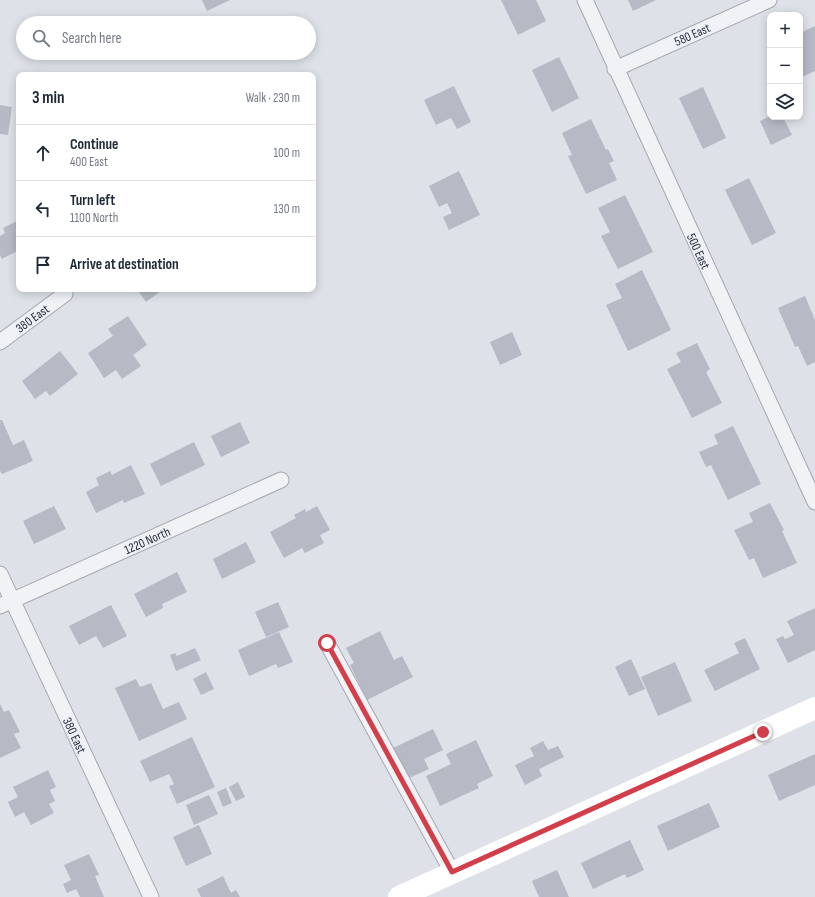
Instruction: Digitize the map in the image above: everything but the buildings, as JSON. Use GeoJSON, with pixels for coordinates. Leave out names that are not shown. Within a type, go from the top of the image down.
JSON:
{"type":"FeatureCollection","features":[{"type":"Feature","properties":{"kind":"street","name":"500 East"},"geometry":{"type":"LineString","coordinates":[[584,0],[815,502]]}},
{"type":"Feature","properties":{"kind":"street","name":"580 East"},"geometry":{"type":"LineString","coordinates":[[615,69],[769,0]]}},
{"type":"Feature","properties":{"kind":"street","name":"380 East"},"geometry":{"type":"LineString","coordinates":[[0,342],[65,294]]}},
{"type":"Feature","properties":{"kind":"street","name":"1220 North"},"geometry":{"type":"LineString","coordinates":[[6,604],[281,480]]}},
{"type":"Feature","properties":{"kind":"street","name":"380 East"},"geometry":{"type":"LineString","coordinates":[[0,574],[6,604],[151,897]]}},
{"type":"Feature","properties":{"kind":"street"},"geometry":{"type":"LineString","coordinates":[[327,643],[452,872]]}},
{"type":"Feature","properties":{"kind":"street"},"geometry":{"type":"LineString","coordinates":[[398,897],[815,708]]}},
{"type":"Feature","properties":{"kind":"route"},"geometry":{"type":"LineString","coordinates":[[327,643],[452,872],[763,732]]}}]}
